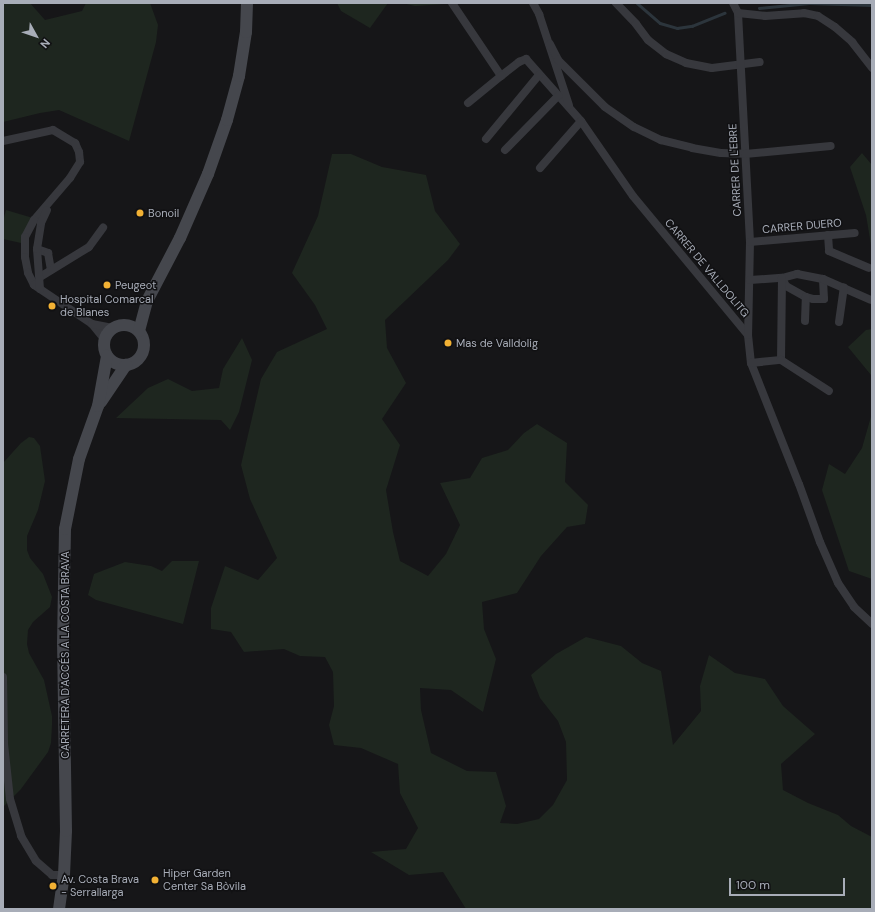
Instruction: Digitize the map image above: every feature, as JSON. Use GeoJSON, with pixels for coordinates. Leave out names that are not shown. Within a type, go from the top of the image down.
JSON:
{"type":"FeatureCollection","features":[{"type":"Feature","properties":{"kind":"main road"},"geometry":{"type":"LineString","coordinates":[[139,331],[147,301],[180,238],[208,174],[227,120],[239,76],[246,32],[247,3]]}},
{"type":"Feature","properties":{"kind":"main road"},"geometry":{"type":"LineString","coordinates":[[125,324],[133,326],[139,331],[144,342],[143,353],[136,361],[126,365],[114,362],[107,356],[104,347],[105,340],[112,328],[125,324],[147,301]]}},
{"type":"Feature","properties":{"kind":"main road","name":"CARRETERA D'ACCÉS A LA COSTA BRAVA"},"geometry":{"type":"LineString","coordinates":[[59,909],[64,875],[66,831],[63,584],[65,529],[79,459],[98,406],[107,356]]}},
{"type":"Feature","properties":{"kind":"main road","name":"CARRETERA D'ACCÉS A LA COSTA BRAVA"},"geometry":{"type":"LineString","coordinates":[[98,406],[126,365]]}},
{"type":"Feature","properties":{"kind":"street"},"geometry":{"type":"LineString","coordinates":[[452,3],[501,76],[468,103]]}},
{"type":"Feature","properties":{"kind":"street"},"geometry":{"type":"LineString","coordinates":[[533,3],[539,14],[550,44],[570,108]]}},
{"type":"Feature","properties":{"kind":"street"},"geometry":{"type":"LineString","coordinates":[[616,3],[636,24],[648,40],[666,54],[686,63],[712,68],[760,62]]}},
{"type":"Feature","properties":{"kind":"street","name":"CARRER DE L'EBRE"},"geometry":{"type":"LineString","coordinates":[[733,4],[738,13],[750,242],[748,335]]}},
{"type":"Feature","properties":{"kind":"street"},"geometry":{"type":"LineString","coordinates":[[738,13],[765,16],[804,13],[818,16],[835,27],[852,42],[872,68]]}},
{"type":"Feature","properties":{"kind":"street"},"geometry":{"type":"LineString","coordinates":[[550,44],[558,60],[605,107],[634,127],[661,140],[692,148],[721,153],[745,154],[831,146]]}},
{"type":"Feature","properties":{"kind":"street","name":"CARRER DE VALLDOLITG"},"geometry":{"type":"LineString","coordinates":[[501,76],[519,62],[526,59],[581,121],[633,196],[748,335],[751,363],[823,549],[838,583],[854,607],[872,624]]}},
{"type":"Feature","properties":{"kind":"street"},"geometry":{"type":"LineString","coordinates":[[486,139],[539,75]]}},
{"type":"Feature","properties":{"kind":"street"},"geometry":{"type":"LineString","coordinates":[[505,150],[558,96]]}},
{"type":"Feature","properties":{"kind":"street"},"geometry":{"type":"LineString","coordinates":[[540,168],[581,121]]}},
{"type":"Feature","properties":{"kind":"street"},"geometry":{"type":"LineString","coordinates":[[3,141],[53,130],[76,143],[80,162],[70,178],[49,205],[34,220],[25,237],[24,257],[28,273],[34,285],[92,324],[105,340]]}},
{"type":"Feature","properties":{"kind":"street"},"geometry":{"type":"LineString","coordinates":[[40,289],[37,249],[41,223],[49,205]]}},
{"type":"Feature","properties":{"kind":"street"},"geometry":{"type":"LineString","coordinates":[[40,277],[89,247],[103,228]]}},
{"type":"Feature","properties":{"kind":"street","name":"CARRER DUERO"},"geometry":{"type":"LineString","coordinates":[[750,242],[855,233]]}},
{"type":"Feature","properties":{"kind":"street"},"geometry":{"type":"LineString","coordinates":[[828,235],[829,251],[869,268]]}},
{"type":"Feature","properties":{"kind":"street"},"geometry":{"type":"LineString","coordinates":[[37,249],[48,253],[51,270]]}},
{"type":"Feature","properties":{"kind":"street"},"geometry":{"type":"LineString","coordinates":[[28,273],[40,277]]}},
{"type":"Feature","properties":{"kind":"street"},"geometry":{"type":"LineString","coordinates":[[750,280],[782,278],[797,274],[823,278],[871,300]]}},
{"type":"Feature","properties":{"kind":"street"},"geometry":{"type":"LineString","coordinates":[[782,278],[786,286],[806,297],[824,298],[823,278]]}},
{"type":"Feature","properties":{"kind":"street"},"geometry":{"type":"LineString","coordinates":[[781,360],[782,278]]}},
{"type":"Feature","properties":{"kind":"street"},"geometry":{"type":"LineString","coordinates":[[839,322],[844,287]]}},
{"type":"Feature","properties":{"kind":"street"},"geometry":{"type":"LineString","coordinates":[[805,320],[806,297]]}},
{"type":"Feature","properties":{"kind":"street"},"geometry":{"type":"LineString","coordinates":[[92,324],[112,328]]}},
{"type":"Feature","properties":{"kind":"street"},"geometry":{"type":"LineString","coordinates":[[751,363],[781,360],[829,391]]}},
{"type":"Feature","properties":{"kind":"street"},"geometry":{"type":"LineString","coordinates":[[3,677],[4,744],[10,799],[21,836],[36,861],[52,875],[64,875]]}},
{"type":"Feature","properties":{"kind":"shaded area"},"geometry":{"type":"Polygon","coordinates":[[[3,3],[30,3],[45,20],[82,11],[86,3],[150,3],[158,25],[156,42],[129,141],[59,110],[3,122],[3,3]]]}},
{"type":"Feature","properties":{"kind":"shaded area"},"geometry":{"type":"Polygon","coordinates":[[[337,3],[388,3],[370,28],[341,11],[337,3]]]}},
{"type":"Feature","properties":{"kind":"shaded area"},"geometry":{"type":"Polygon","coordinates":[[[402,3],[445,3],[445,4],[415,6],[402,3]]]}},
{"type":"Feature","properties":{"kind":"shaded area"},"geometry":{"type":"Polygon","coordinates":[[[862,153],[872,165],[872,251],[866,215],[850,167],[862,153]]]}},
{"type":"Feature","properties":{"kind":"shaded area"},"geometry":{"type":"Polygon","coordinates":[[[332,154],[351,154],[382,167],[426,175],[435,211],[460,244],[448,260],[385,320],[387,348],[406,383],[382,419],[400,445],[386,490],[393,532],[400,561],[428,576],[446,554],[460,525],[440,483],[470,478],[482,458],[508,450],[524,433],[537,424],[567,443],[565,482],[588,505],[585,524],[567,527],[541,556],[517,593],[482,602],[484,629],[496,659],[483,712],[451,690],[420,688],[421,710],[431,753],[467,771],[496,772],[506,806],[500,823],[517,824],[539,819],[553,805],[567,780],[566,742],[558,721],[540,698],[531,675],[556,654],[586,637],[621,646],[642,663],[661,671],[673,745],[701,711],[700,686],[709,655],[735,673],[765,679],[783,706],[815,734],[781,764],[783,790],[808,803],[838,815],[851,826],[872,837],[872,909],[466,909],[443,872],[409,875],[371,852],[406,849],[418,828],[400,793],[398,764],[361,748],[334,745],[329,725],[334,706],[333,672],[325,657],[300,656],[284,649],[244,652],[231,632],[211,629],[211,608],[225,566],[258,580],[277,558],[250,499],[241,465],[261,379],[277,352],[327,329],[315,305],[292,273],[318,216],[332,154]]]}},
{"type":"Feature","properties":{"kind":"shaded area"},"geometry":{"type":"Polygon","coordinates":[[[6,210],[33,218],[21,243],[3,239],[3,221],[6,210]]]}},
{"type":"Feature","properties":{"kind":"shaded area"},"geometry":{"type":"Polygon","coordinates":[[[872,329],[872,385],[871,375],[848,347],[866,330],[872,329]]]}},
{"type":"Feature","properties":{"kind":"shaded area"},"geometry":{"type":"Polygon","coordinates":[[[242,338],[252,360],[239,412],[230,430],[221,420],[116,418],[148,388],[168,379],[192,391],[219,388],[223,369],[242,338]]]}},
{"type":"Feature","properties":{"kind":"shaded area"},"geometry":{"type":"Polygon","coordinates":[[[872,413],[872,579],[849,571],[822,490],[829,464],[845,474],[862,448],[872,413]]]}},
{"type":"Feature","properties":{"kind":"shaded area"},"geometry":{"type":"Polygon","coordinates":[[[29,437],[34,438],[40,446],[45,481],[38,510],[27,536],[27,550],[30,558],[43,574],[52,597],[50,607],[33,622],[28,630],[27,644],[29,653],[44,680],[52,716],[51,743],[48,752],[21,789],[3,807],[3,463],[21,443],[29,437]]]}},
{"type":"Feature","properties":{"kind":"shaded area"},"geometry":{"type":"Polygon","coordinates":[[[172,561],[199,561],[183,624],[96,600],[88,595],[94,574],[125,562],[151,566],[162,571],[172,561]]]}},
{"type":"Feature","properties":{"kind":"waterway"},"geometry":{"type":"LineString","coordinates":[[637,3],[660,23],[677,28],[692,26],[724,13]]}},
{"type":"Feature","properties":{"kind":"waterway"},"geometry":{"type":"LineString","coordinates":[[759,8],[809,3],[872,5]]}},
{"type":"Feature","properties":{"kind":"place","name":"Bonoil"},"geometry":{"type":"Point","coordinates":[140,213]}},
{"type":"Feature","properties":{"kind":"place","name":"Peugeot"},"geometry":{"type":"Point","coordinates":[107,285]}},
{"type":"Feature","properties":{"kind":"place","name":"Hospital Comarcal de Blanes"},"geometry":{"type":"Point","coordinates":[52,306]}},
{"type":"Feature","properties":{"kind":"place","name":"Mas de Valldolig"},"geometry":{"type":"Point","coordinates":[448,343]}},
{"type":"Feature","properties":{"kind":"place","name":"Hiper Garden Center Sa Bòvila"},"geometry":{"type":"Point","coordinates":[155,880]}},
{"type":"Feature","properties":{"kind":"place","name":"Av. Costa Brava - Serrallarga"},"geometry":{"type":"Point","coordinates":[53,886]}}]}
